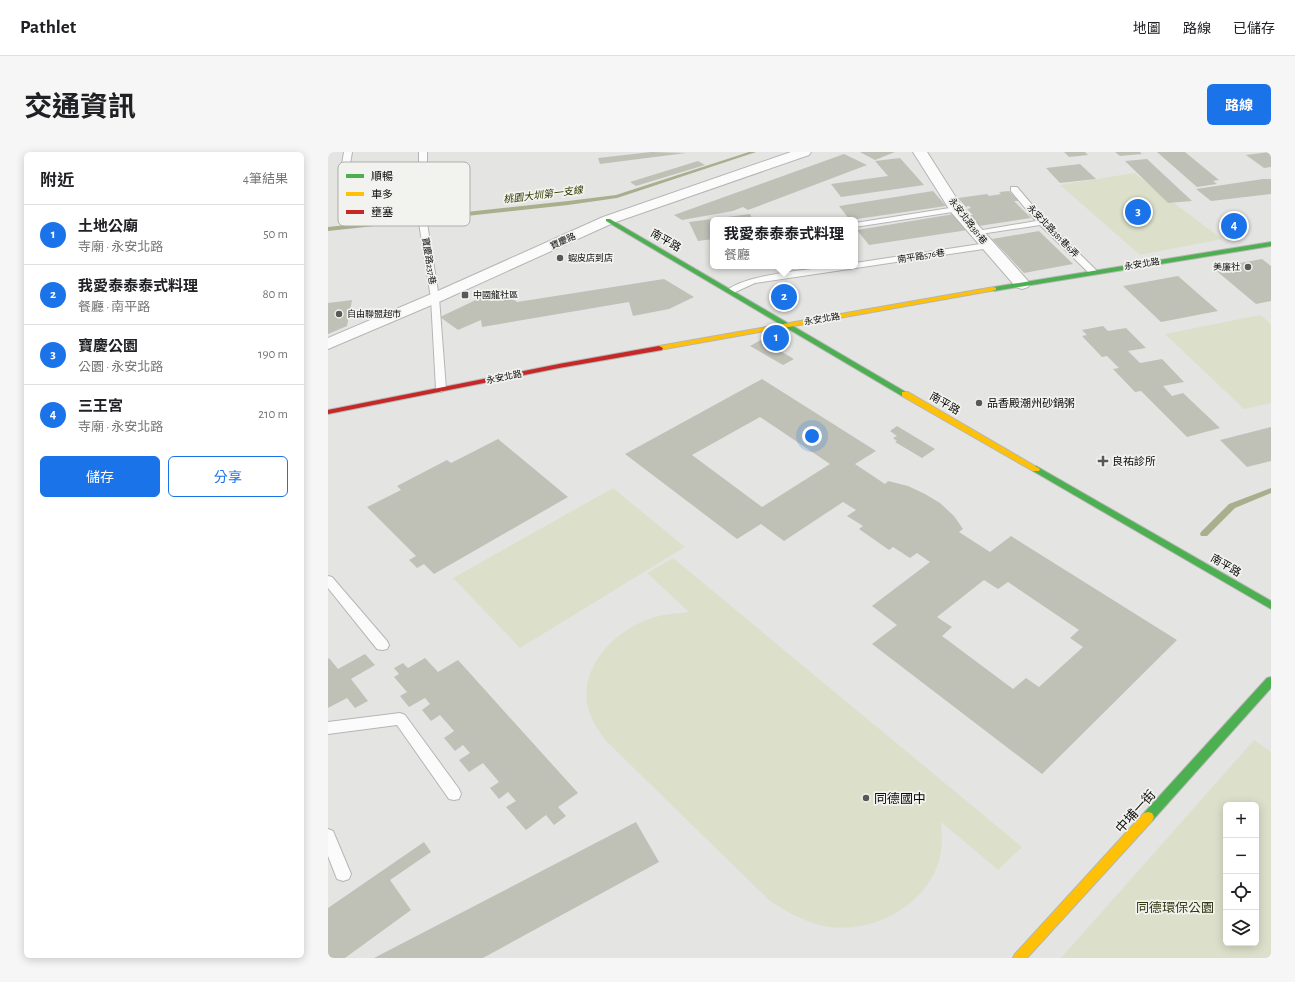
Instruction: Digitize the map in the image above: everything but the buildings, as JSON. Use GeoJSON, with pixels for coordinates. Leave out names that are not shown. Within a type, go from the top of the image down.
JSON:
{"type":"FeatureCollection","features":[{"type":"Feature","properties":{"kind":"street","name":"寶慶路"},"geometry":{"type":"LineString","coordinates":[[328,344],[435,298],[608,220],[804,152]]}},
{"type":"Feature","properties":{"kind":"street","name":"永安北路381巷"},"geometry":{"type":"LineString","coordinates":[[920,152],[956,209],[1022,284]]}},
{"type":"Feature","properties":{"kind":"street","name":"南平路"},"geometry":{"type":"LineString","coordinates":[[608,220],[731,291],[786,325],[1271,605]]}},
{"type":"Feature","properties":{"kind":"street","name":"永安北路"},"geometry":{"type":"LineString","coordinates":[[328,412],[786,325],[1093,272],[1271,244]]}},
{"type":"Feature","properties":{"kind":"street","name":"中埔一街"},"geometry":{"type":"LineString","coordinates":[[1018,958],[1271,681]]}},
{"type":"Feature","properties":{"kind":"lane"},"geometry":{"type":"LineString","coordinates":[[346,162],[348,152]]}},
{"type":"Feature","properties":{"kind":"lane","name":"永安北路381巷6弄"},"geometry":{"type":"LineString","coordinates":[[1014,189],[1042,222],[1093,272]]}},
{"type":"Feature","properties":{"kind":"lane"},"geometry":{"type":"LineString","coordinates":[[858,225],[956,209]]}},
{"type":"Feature","properties":{"kind":"lane"},"geometry":{"type":"LineString","coordinates":[[977,233],[1042,222]]}},
{"type":"Feature","properties":{"kind":"lane","name":"寶慶路237巷"},"geometry":{"type":"LineString","coordinates":[[424,226],[435,298],[442,390]]}},
{"type":"Feature","properties":{"kind":"lane","name":"南平路576巷"},"geometry":{"type":"LineString","coordinates":[[858,265],[987,246]]}},
{"type":"Feature","properties":{"kind":"lane","name":"南平路576巷"},"geometry":{"type":"LineString","coordinates":[[731,291],[754,281],[834,269]]}},
{"type":"Feature","properties":{"kind":"lane"},"geometry":{"type":"LineString","coordinates":[[328,580],[382,645]]}},
{"type":"Feature","properties":{"kind":"lane"},"geometry":{"type":"LineString","coordinates":[[328,728],[400,719],[454,794]]}},
{"type":"Feature","properties":{"kind":"lane"},"geometry":{"type":"LineString","coordinates":[[328,836],[343,874]]}},
{"type":"Feature","properties":{"kind":"green space"},"geometry":{"type":"Polygon","coordinates":[[[1134,173],[1222,239],[1140,255],[1060,185],[1134,173]]]}},
{"type":"Feature","properties":{"kind":"green space"},"geometry":{"type":"Polygon","coordinates":[[[1260,315],[1271,324],[1271,403],[1244,409],[1165,334],[1260,315]]]}},
{"type":"Feature","properties":{"kind":"green space"},"geometry":{"type":"Polygon","coordinates":[[[613,488],[685,547],[520,648],[453,578],[613,488]]]}},
{"type":"Feature","properties":{"kind":"green space"},"geometry":{"type":"Polygon","coordinates":[[[673,558],[1022,847],[998,870],[941,822],[942,847],[939,861],[932,878],[921,893],[907,906],[891,916],[874,923],[856,927],[837,928],[812,923],[788,912],[770,901],[605,740],[594,722],[588,707],[587,688],[590,674],[604,650],[614,640],[637,624],[654,617],[689,612],[647,573],[673,558]]]}},
{"type":"Feature","properties":{"kind":"green space","name":"同德環保公園"},"geometry":{"type":"Polygon","coordinates":[[[1254,740],[1271,752],[1271,958],[1061,958],[1254,740]]]}},
{"type":"Feature","properties":{"kind":"waterway","name":"桃園大圳第一支線"},"geometry":{"type":"LineString","coordinates":[[470,214],[617,196],[754,152]]}},
{"type":"Feature","properties":{"kind":"waterway","name":"桃園大圳第一支線"},"geometry":{"type":"LineString","coordinates":[[328,229],[356,226]]}},
{"type":"Feature","properties":{"kind":"waterway"},"geometry":{"type":"LineString","coordinates":[[1204,534],[1232,506],[1271,490]]}},
{"type":"Feature","properties":{"kind":"traffic: fast"},"geometry":{"type":"LineString","coordinates":[[608,220],[905,394]]}},
{"type":"Feature","properties":{"kind":"traffic: fast"},"geometry":{"type":"LineString","coordinates":[[994,289],[1271,244]]}},
{"type":"Feature","properties":{"kind":"traffic: fast"},"geometry":{"type":"LineString","coordinates":[[1036,469],[1271,605]]}},
{"type":"Feature","properties":{"kind":"traffic: fast"},"geometry":{"type":"LineString","coordinates":[[1148,817],[1271,681]]}},
{"type":"Feature","properties":{"kind":"traffic: slow"},"geometry":{"type":"LineString","coordinates":[[659,348],[994,289]]}},
{"type":"Feature","properties":{"kind":"traffic: slow"},"geometry":{"type":"LineString","coordinates":[[905,394],[1036,469]]}},
{"type":"Feature","properties":{"kind":"traffic: slow"},"geometry":{"type":"LineString","coordinates":[[1019,958],[1148,817]]}},
{"type":"Feature","properties":{"kind":"traffic: jam"},"geometry":{"type":"LineString","coordinates":[[328,412],[559,366],[659,348]]}},
{"type":"Feature","properties":{"kind":"place","name":"寶慶公園"},"geometry":{"type":"Point","coordinates":[1138,212]}},
{"type":"Feature","properties":{"kind":"place","name":"三王宮"},"geometry":{"type":"Point","coordinates":[1234,226]}},
{"type":"Feature","properties":{"kind":"place","name":"蝦皮店到店"},"geometry":{"type":"Point","coordinates":[560,258]}},
{"type":"Feature","properties":{"kind":"place","name":"美廉社"},"geometry":{"type":"Point","coordinates":[1248,267]}},
{"type":"Feature","properties":{"kind":"place","name":"中國龍社區"},"geometry":{"type":"Point","coordinates":[465,295]}},
{"type":"Feature","properties":{"kind":"place","name":"我愛泰泰泰式料理"},"geometry":{"type":"Point","coordinates":[784,297]}},
{"type":"Feature","properties":{"kind":"place","name":"自由聯盟超市"},"geometry":{"type":"Point","coordinates":[339,314]}},
{"type":"Feature","properties":{"kind":"place","name":"土地公廟"},"geometry":{"type":"Point","coordinates":[776,338]}},
{"type":"Feature","properties":{"kind":"place","name":"品香殿潮州砂鍋粥"},"geometry":{"type":"Point","coordinates":[979,403]}},
{"type":"Feature","properties":{"kind":"place","name":"良祐診所"},"geometry":{"type":"Point","coordinates":[1103,461]}},
{"type":"Feature","properties":{"kind":"place","name":"同德國中"},"geometry":{"type":"Point","coordinates":[866,798]}}]}
